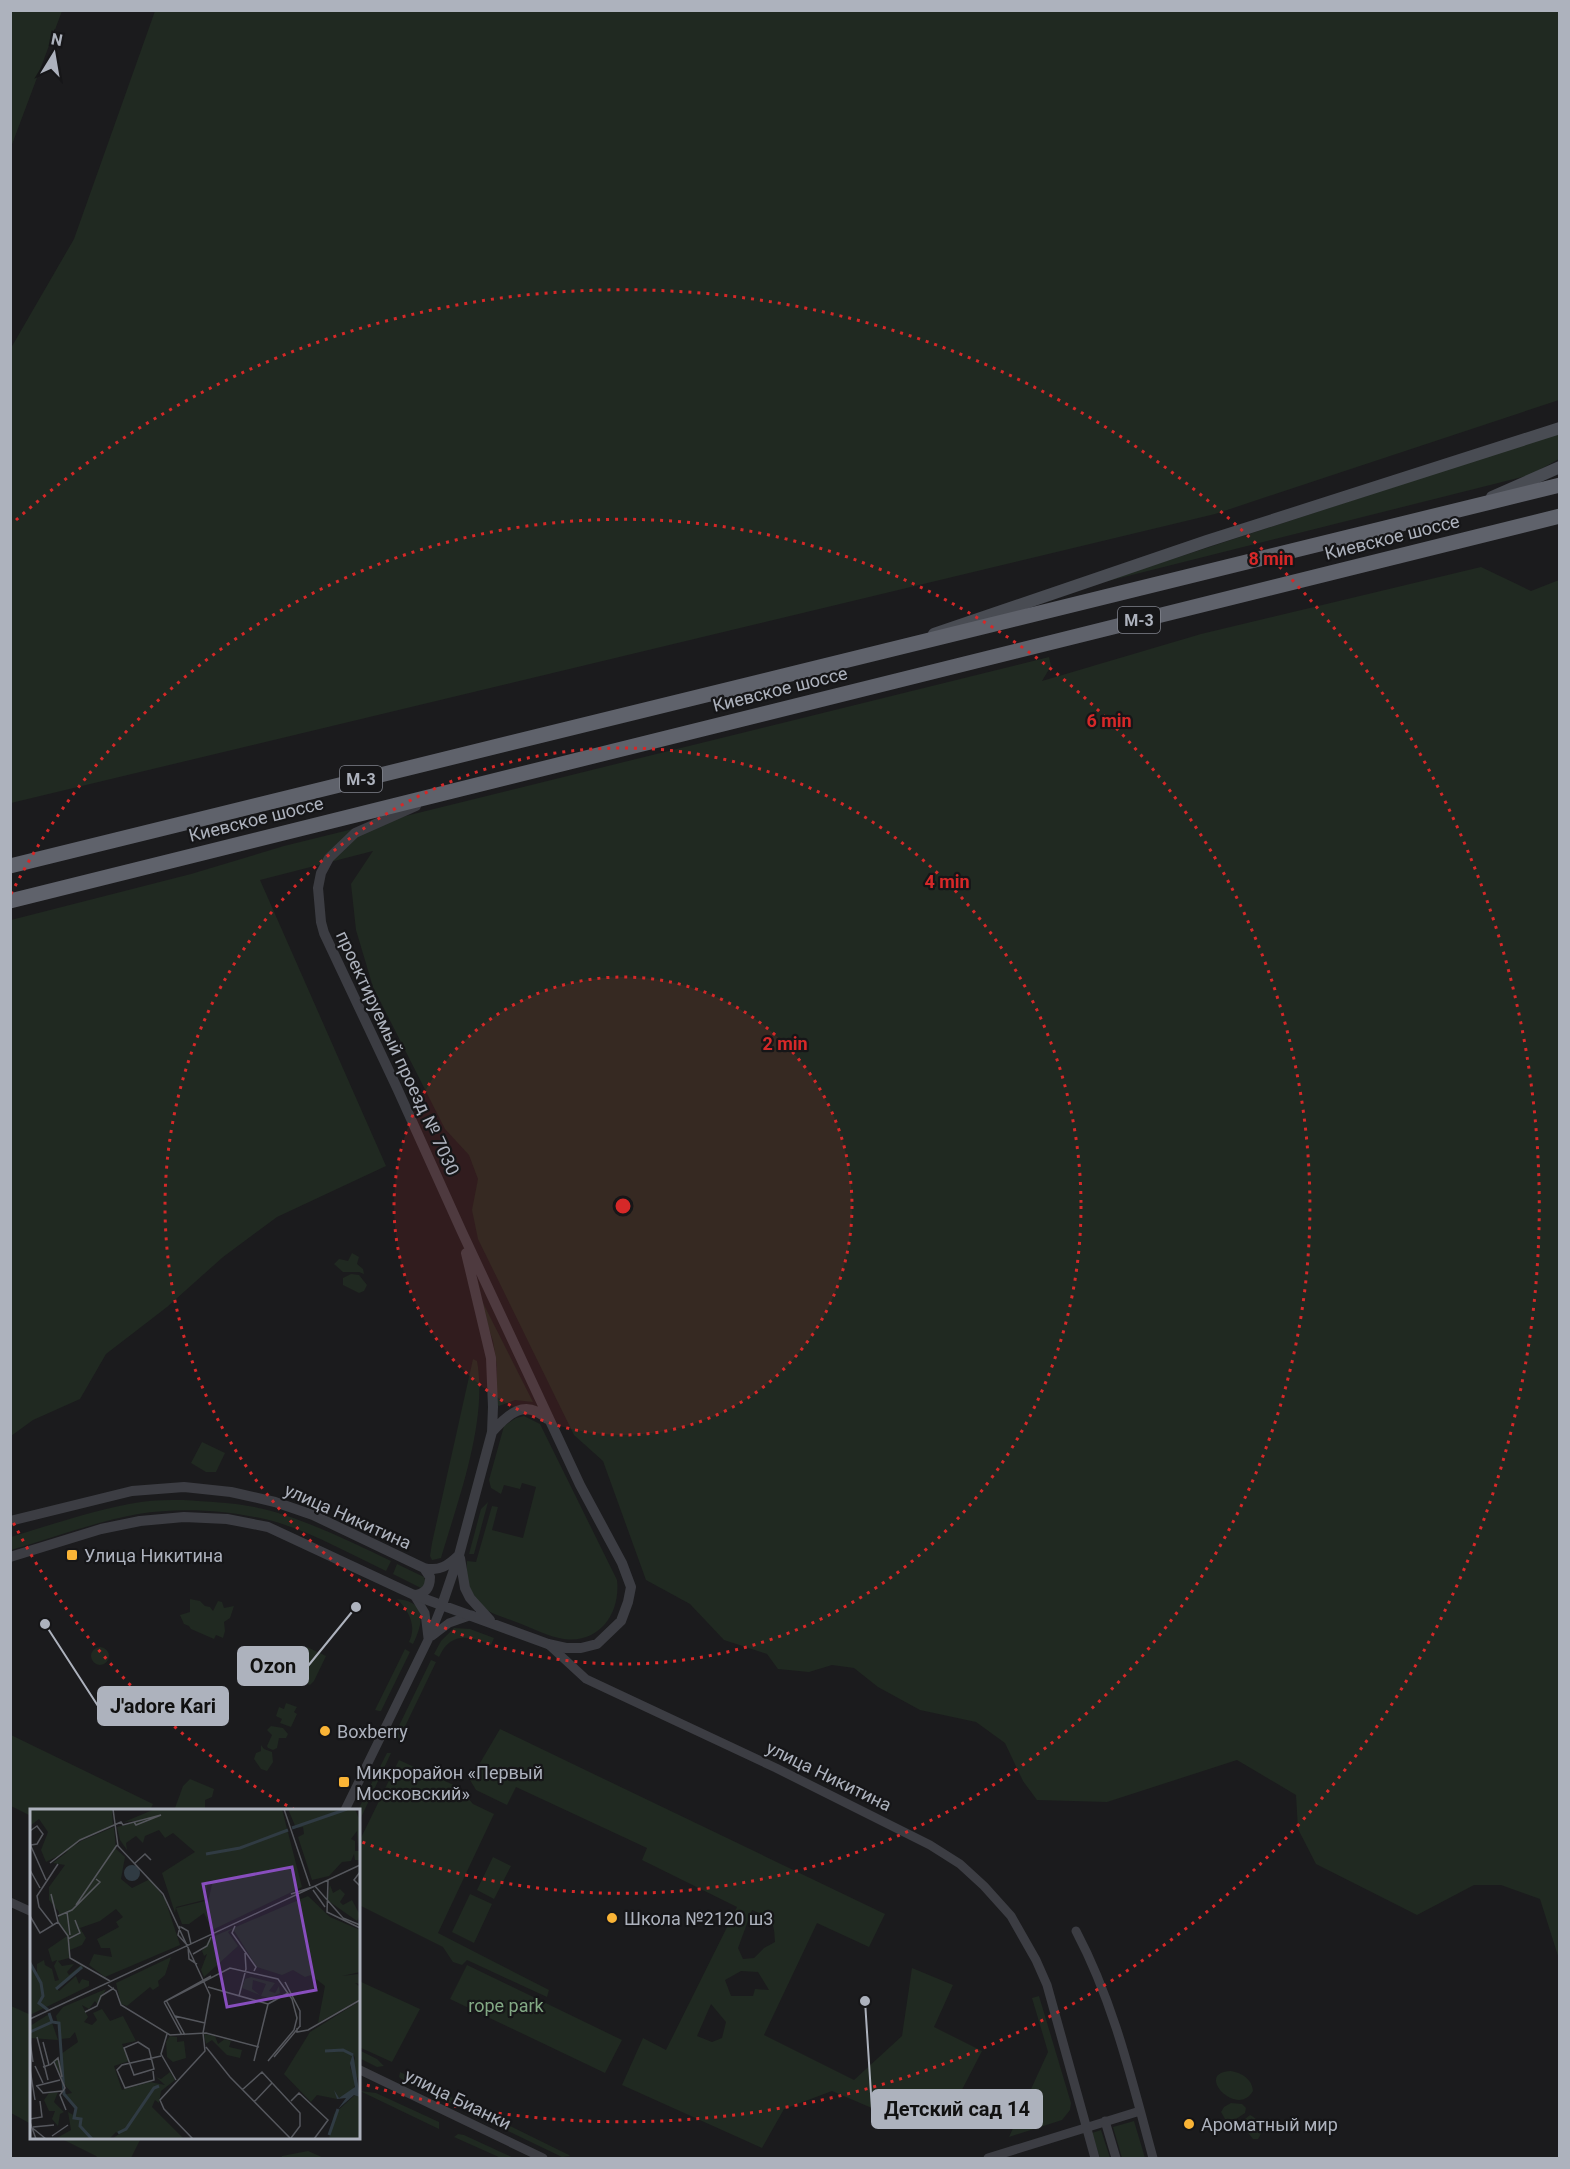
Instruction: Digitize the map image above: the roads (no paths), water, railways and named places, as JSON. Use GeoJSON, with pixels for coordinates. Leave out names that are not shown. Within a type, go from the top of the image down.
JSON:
{"type":"FeatureCollection","features":[{"type":"Feature","properties":{"kind":"highway","name":"Киевское шоссе"},"geometry":{"type":"LineString","coordinates":[[10,866],[1560,485]]}},
{"type":"Feature","properties":{"kind":"highway","name":"Киевское шоссе"},"geometry":{"type":"LineString","coordinates":[[10,901],[1560,516]]}},
{"type":"Feature","properties":{"kind":"main road"},"geometry":{"type":"LineString","coordinates":[[890,651],[957,624],[1560,428]]}},
{"type":"Feature","properties":{"kind":"main road"},"geometry":{"type":"LineString","coordinates":[[1466,508],[1560,467]]}},
{"type":"Feature","properties":{"kind":"street","name":"проектируемый проезд № 7030"},"geometry":{"type":"LineString","coordinates":[[461,789],[355,833],[329,858],[321,873],[318,904],[324,933],[580,1485],[622,1563],[631,1587],[621,1621],[597,1644],[581,1648],[566,1648],[548,1644]]}},
{"type":"Feature","properties":{"kind":"street","name":"проектируемый проезд № 7030"},"geometry":{"type":"LineString","coordinates":[[442,1605],[459,1555],[492,1432],[490,1358],[462,1232]]}},
{"type":"Feature","properties":{"kind":"street"},"geometry":{"type":"LineString","coordinates":[[492,1432],[511,1412],[519,1410],[540,1412],[551,1423]]}},
{"type":"Feature","properties":{"kind":"street","name":"улица Никитина"},"geometry":{"type":"LineString","coordinates":[[10,1521],[132,1491],[184,1487],[253,1496],[295,1508],[431,1570],[443,1568],[459,1555]]}},
{"type":"Feature","properties":{"kind":"street","name":"улица Никитина"},"geometry":{"type":"LineString","coordinates":[[10,1557],[101,1529],[140,1521],[184,1517],[227,1519],[268,1527],[414,1595],[548,1644],[586,1679],[787,1773],[930,1845],[960,1864],[984,1886],[1011,1916],[1036,1960],[1047,1985],[1095,2158]]}},
{"type":"Feature","properties":{"kind":"street"},"geometry":{"type":"LineString","coordinates":[[459,1555],[465,1588],[470,1598],[492,1622]]}},
{"type":"Feature","properties":{"kind":"street","name":"улица Никитина"},"geometry":{"type":"LineString","coordinates":[[414,1595],[428,1588],[430,1577],[424,1568]]}},
{"type":"Feature","properties":{"kind":"street"},"geometry":{"type":"LineString","coordinates":[[414,1595],[425,1613],[428,1640]]}},
{"type":"Feature","properties":{"kind":"street"},"geometry":{"type":"LineString","coordinates":[[345,1809],[428,1640],[442,1605]]}},
{"type":"Feature","properties":{"kind":"street"},"geometry":{"type":"LineString","coordinates":[[428,1640],[449,1623],[472,1615]]}},
{"type":"Feature","properties":{"kind":"street"},"geometry":{"type":"LineString","coordinates":[[10,1902],[30,1911]]}},
{"type":"Feature","properties":{"kind":"street"},"geometry":{"type":"LineString","coordinates":[[1076,1931],[1110,2007],[1153,2158]]}},
{"type":"Feature","properties":{"kind":"street","name":"улица Бианки"},"geometry":{"type":"LineString","coordinates":[[360,2070],[543,2158]]}},
{"type":"Feature","properties":{"kind":"street"},"geometry":{"type":"LineString","coordinates":[[988,2158],[1140,2111]]}},
{"type":"Feature","properties":{"kind":"street"},"geometry":{"type":"LineString","coordinates":[[1105,2121],[1116,2158]]}},
{"type":"Feature","properties":{"kind":"place","name":"Улица Никитина"},"geometry":{"type":"Point","coordinates":[72,1555]}},
{"type":"Feature","properties":{"kind":"place","name":"Ozon"},"geometry":{"type":"Point","coordinates":[356,1607]}},
{"type":"Feature","properties":{"kind":"place","name":"J'adore Kari"},"geometry":{"type":"Point","coordinates":[45,1624]}},
{"type":"Feature","properties":{"kind":"place","name":"Boxberry"},"geometry":{"type":"Point","coordinates":[325,1731]}},
{"type":"Feature","properties":{"kind":"place","name":"Микрорайон «Первый Московский»"},"geometry":{"type":"Point","coordinates":[344,1782]}},
{"type":"Feature","properties":{"kind":"place","name":"Школа №2120 ш3"},"geometry":{"type":"Point","coordinates":[612,1918]}},
{"type":"Feature","properties":{"kind":"place","name":"Детский сад 14"},"geometry":{"type":"Point","coordinates":[865,2001]}},
{"type":"Feature","properties":{"kind":"place","name":"Ароматный мир"},"geometry":{"type":"Point","coordinates":[1189,2124]}},
{"type":"Feature","properties":{"kind":"park label","name":"rope park"},"geometry":{"type":"Point","coordinates":[506,2005]}}]}
